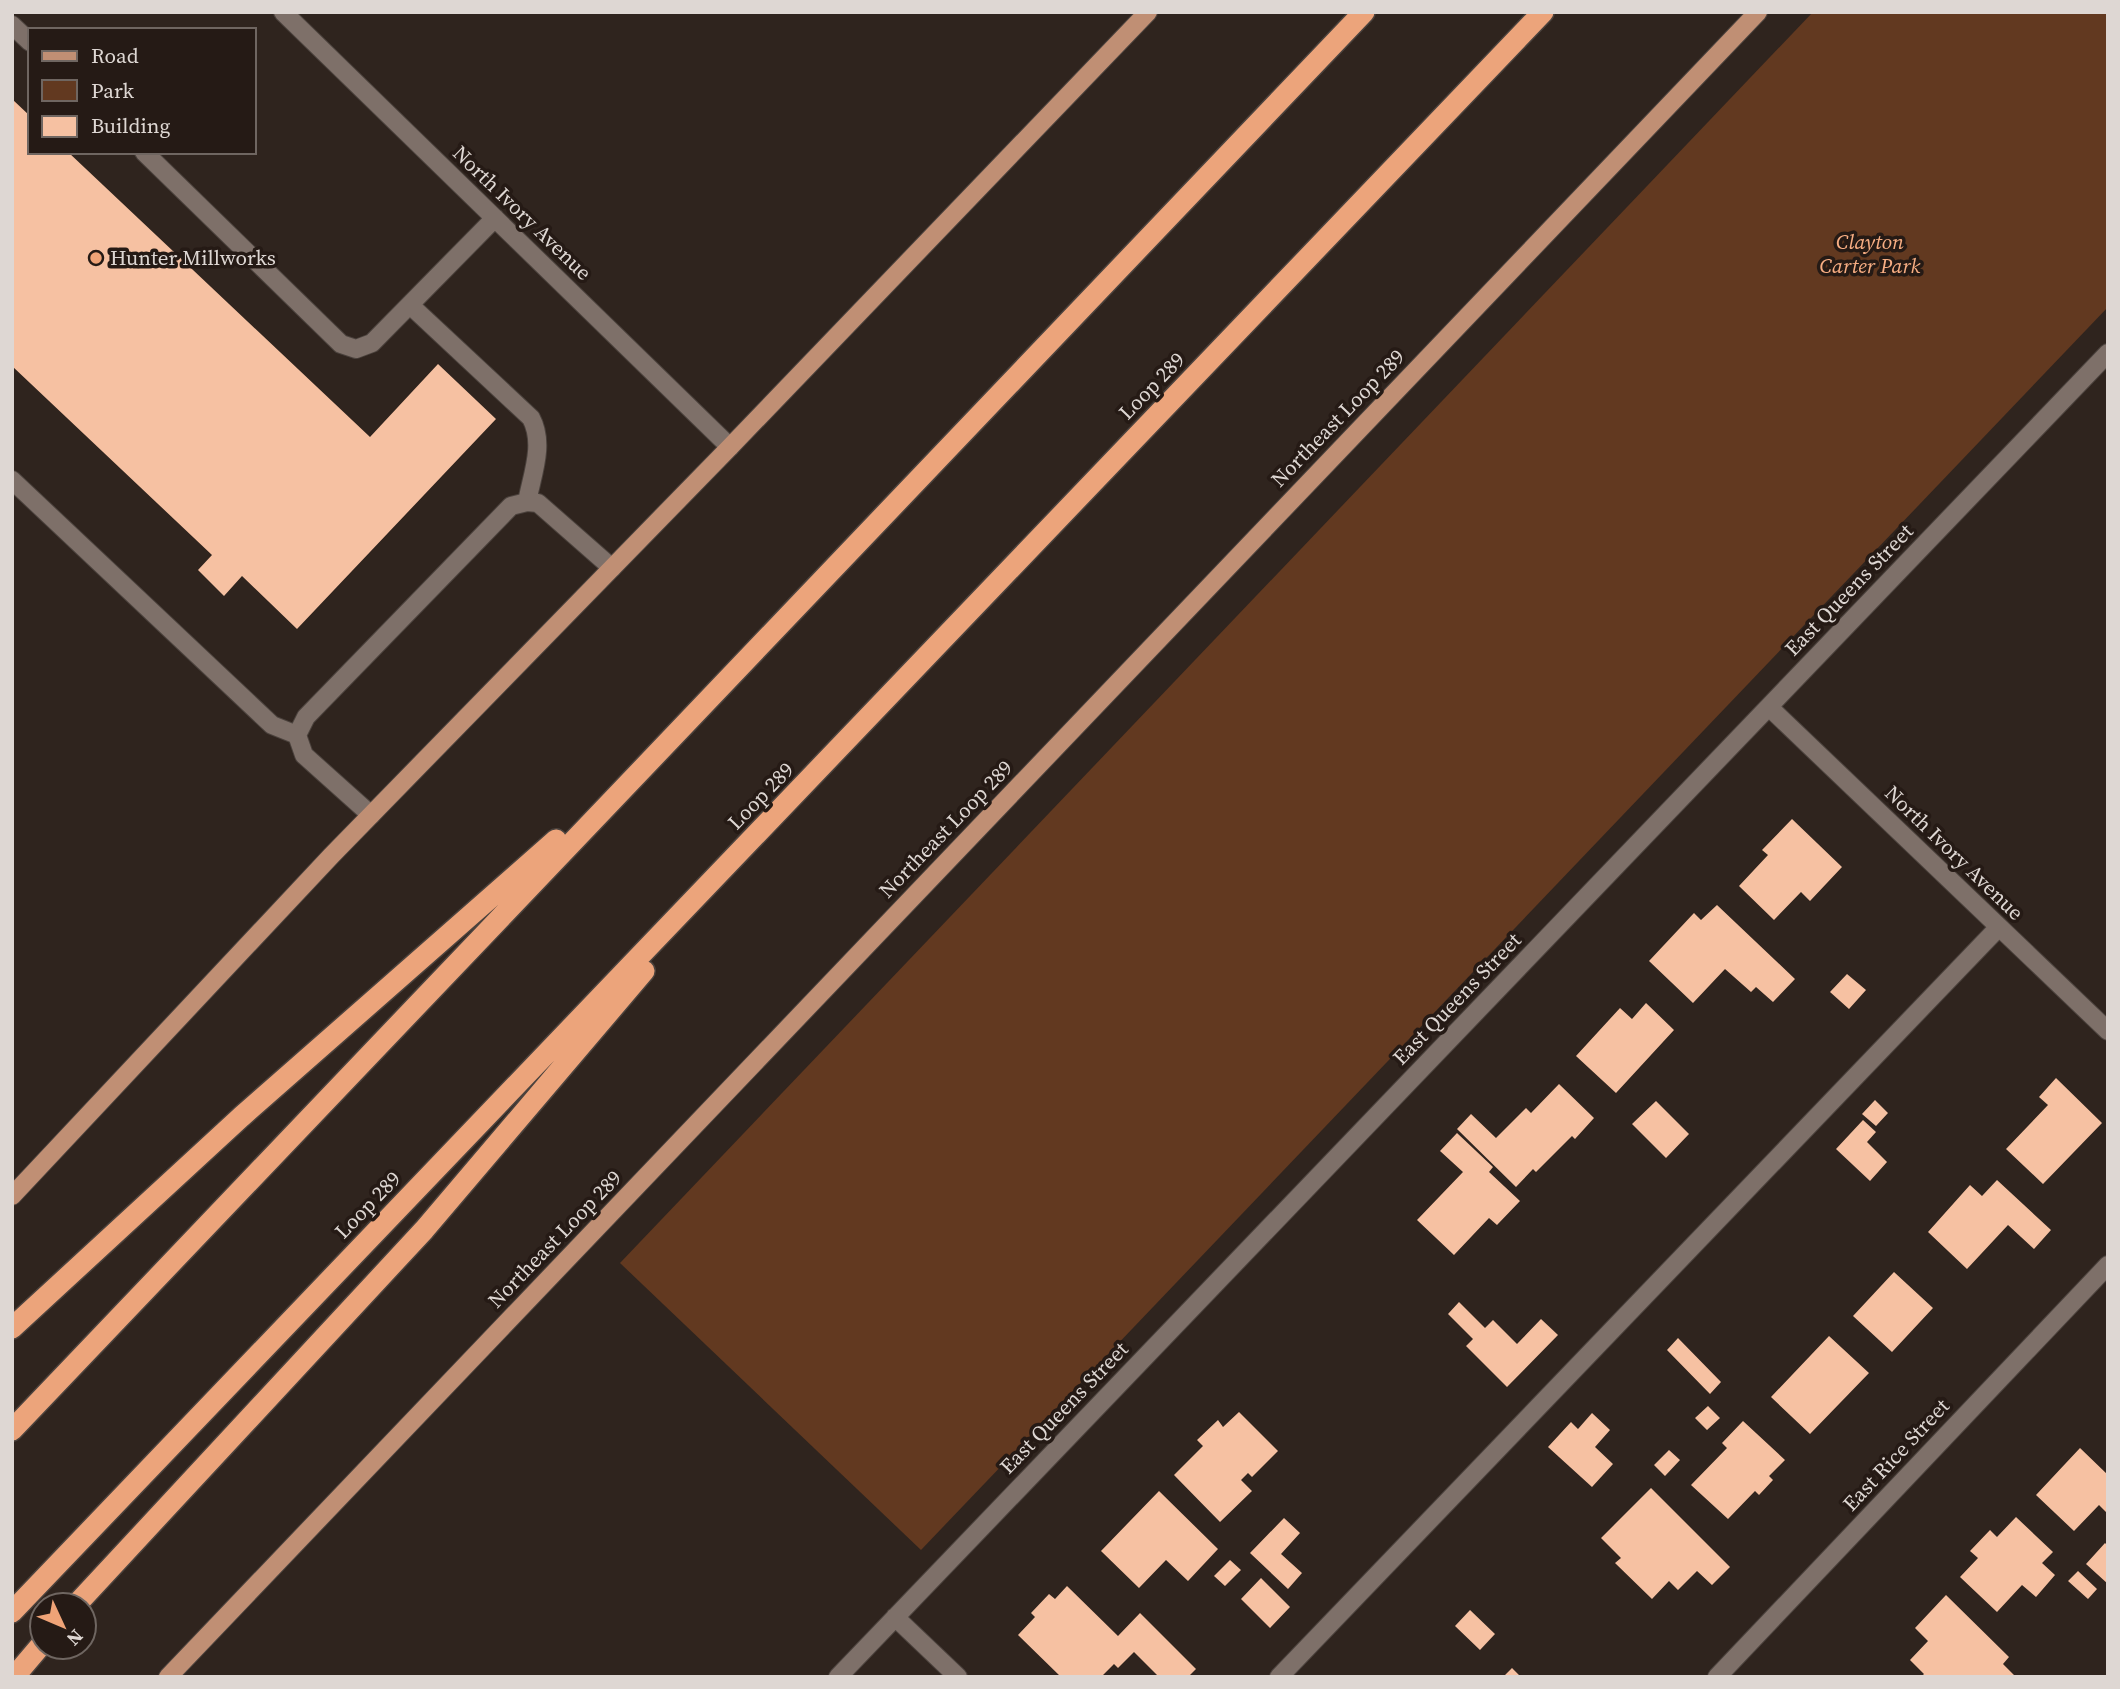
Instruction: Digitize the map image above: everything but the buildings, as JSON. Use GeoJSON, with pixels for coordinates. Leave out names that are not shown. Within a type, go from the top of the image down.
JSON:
{"type":"FeatureCollection","features":[{"type":"Feature","properties":{"kind":"highway"},"geometry":{"type":"LineString","coordinates":[[12,1430],[1364,12]]}},
{"type":"Feature","properties":{"kind":"highway","name":"Loop 289"},"geometry":{"type":"LineString","coordinates":[[12,1612],[1543,12]]}},
{"type":"Feature","properties":{"kind":"highway"},"geometry":{"type":"LineString","coordinates":[[12,1328],[242,1117],[658,751]]}},
{"type":"Feature","properties":{"kind":"highway"},"geometry":{"type":"LineString","coordinates":[[89,1591],[424,1230],[786,804]]}},
{"type":"Feature","properties":{"kind":"highway"},"geometry":{"type":"LineString","coordinates":[[14,1677],[28,1660]]}},
{"type":"Feature","properties":{"kind":"main road"},"geometry":{"type":"LineString","coordinates":[[12,1196],[370,815],[730,447],[1148,12]]}},
{"type":"Feature","properties":{"kind":"main road","name":"Northeast Loop 289"},"geometry":{"type":"LineString","coordinates":[[168,1677],[1758,12]]}},
{"type":"Feature","properties":{"kind":"street","name":"North Ivory Avenue"},"geometry":{"type":"LineString","coordinates":[[283,12],[730,447]]}},
{"type":"Feature","properties":{"kind":"street"},"geometry":{"type":"LineString","coordinates":[[12,25],[28,40]]}},
{"type":"Feature","properties":{"kind":"street"},"geometry":{"type":"LineString","coordinates":[[146,154],[341,344],[356,349],[372,343],[495,218]]}},
{"type":"Feature","properties":{"kind":"street"},"geometry":{"type":"LineString","coordinates":[[410,305],[531,418],[537,429],[538,441],[527,502]]}},
{"type":"Feature","properties":{"kind":"street","name":"East Queens Street"},"geometry":{"type":"LineString","coordinates":[[838,1677],[2108,353]]}},
{"type":"Feature","properties":{"kind":"street"},"geometry":{"type":"LineString","coordinates":[[12,480],[272,725],[297,735]]}},
{"type":"Feature","properties":{"kind":"street"},"geometry":{"type":"LineString","coordinates":[[370,815],[304,755],[297,735],[306,717],[511,506],[527,502],[538,503],[612,568]]}},
{"type":"Feature","properties":{"kind":"street","name":"North Ivory Avenue"},"geometry":{"type":"LineString","coordinates":[[1769,707],[2108,1031]]}},
{"type":"Feature","properties":{"kind":"street"},"geometry":{"type":"LineString","coordinates":[[1279,1677],[1999,927]]}},
{"type":"Feature","properties":{"kind":"street","name":"East Rice Street"},"geometry":{"type":"LineString","coordinates":[[1717,1677],[2108,1265]]}},
{"type":"Feature","properties":{"kind":"street"},"geometry":{"type":"LineString","coordinates":[[895,1617],[958,1677]]}},
{"type":"Feature","properties":{"kind":"green space","name":"Clayton Carter Park"},"geometry":{"type":"Polygon","coordinates":[[[1813,12],[2108,12],[2108,307],[921,1550],[620,1263],[1813,12]]]}},
{"type":"Feature","properties":{"kind":"place","name":"Hunter Millworks"},"geometry":{"type":"Point","coordinates":[96,258]}}]}
